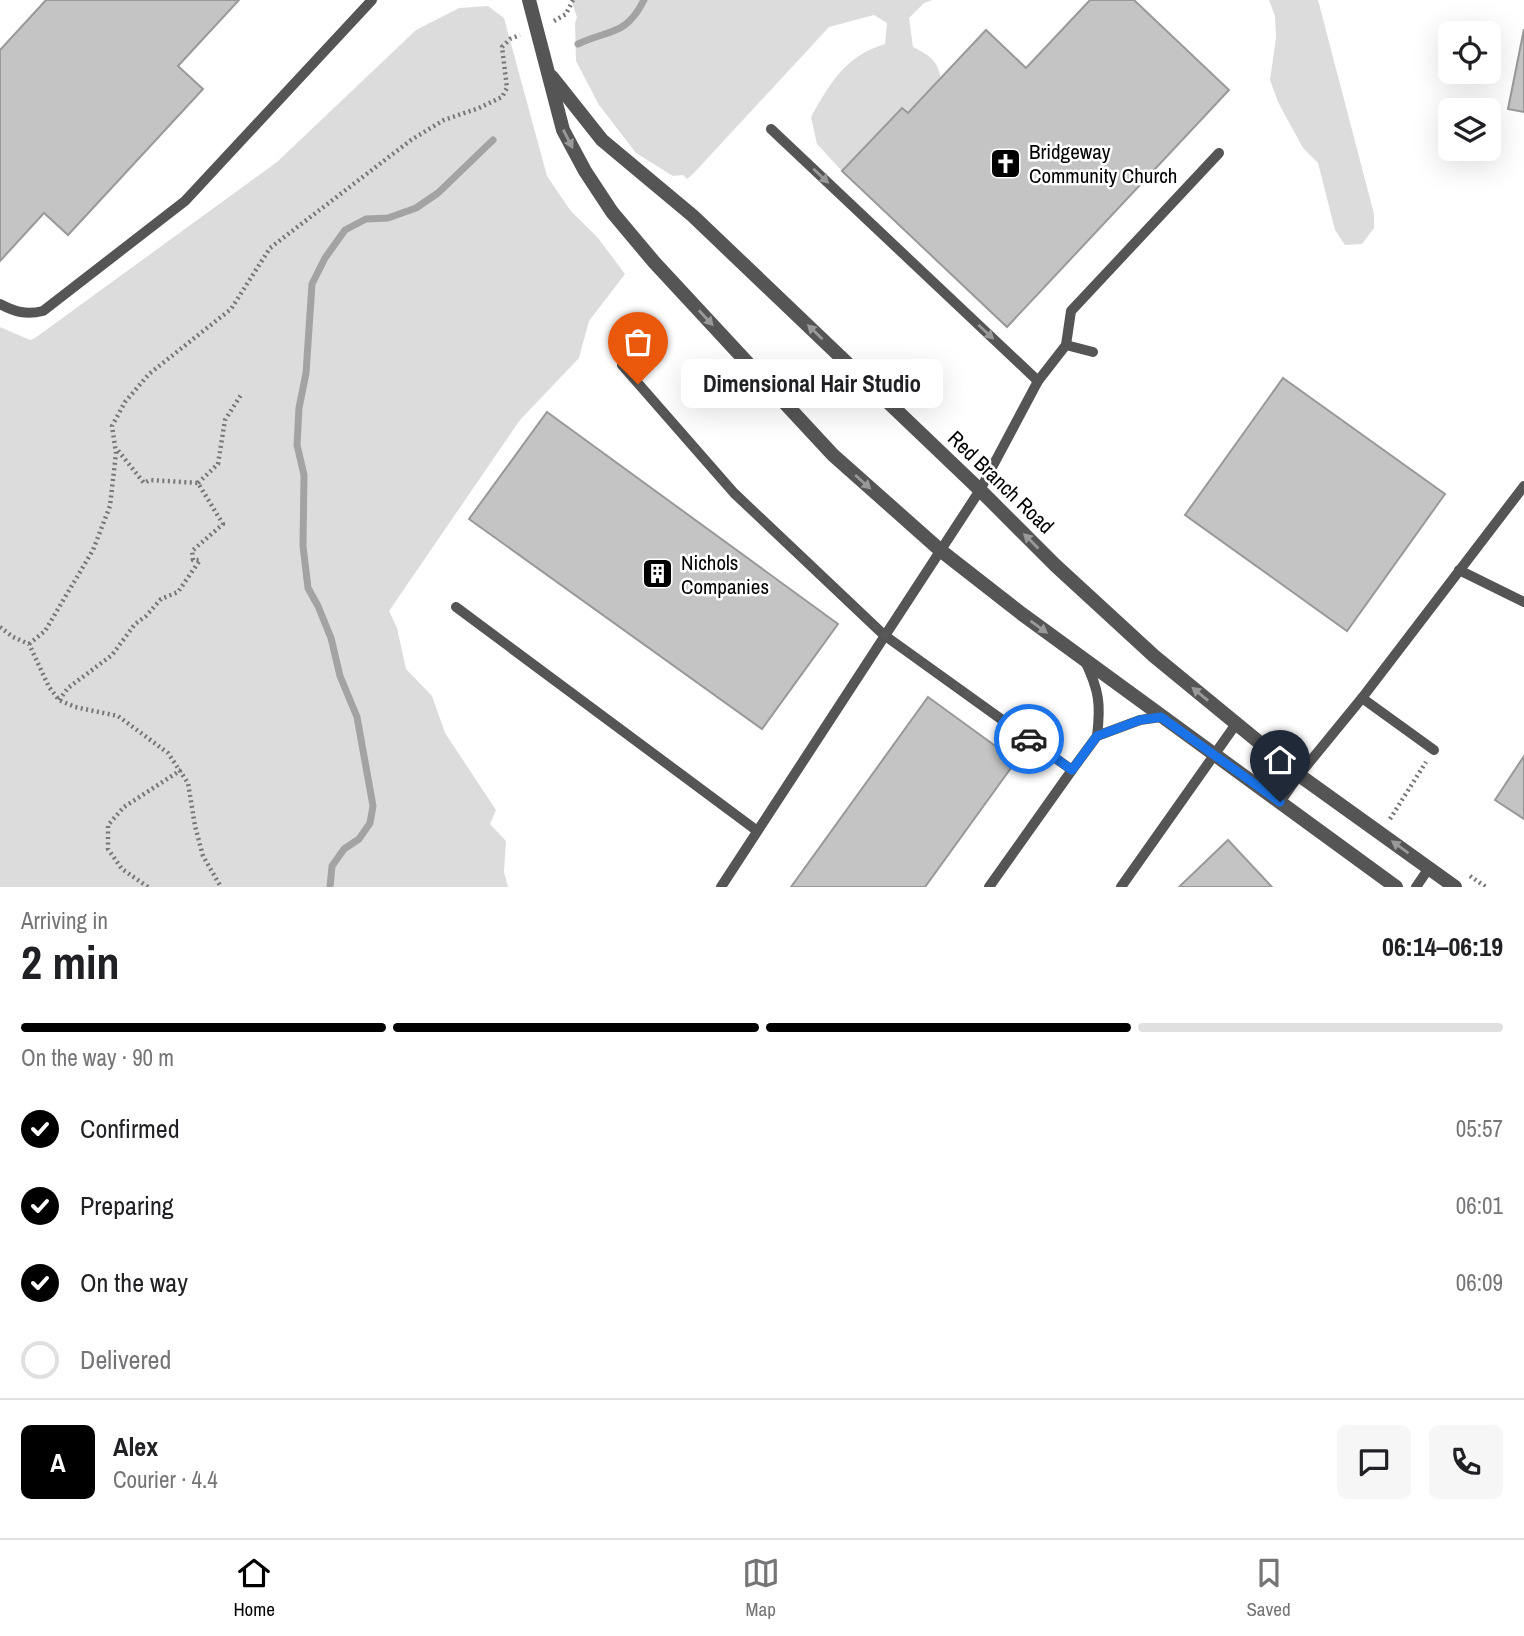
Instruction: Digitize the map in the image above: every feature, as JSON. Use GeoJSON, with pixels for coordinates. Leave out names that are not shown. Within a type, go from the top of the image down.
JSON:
{"type":"FeatureCollection","features":[{"type":"Feature","properties":{"kind":"street","name":"Red Branch Road"},"geometry":{"type":"LineString","coordinates":[[529,0],[563,130],[585,171],[612,212],[654,262],[833,455],[940,551],[1084,661],[1396,887]]}},
{"type":"Feature","properties":{"kind":"street","name":"Red Branch Road"},"geometry":{"type":"LineString","coordinates":[[549,73],[602,140],[693,216],[1055,565],[1154,656],[1299,775],[1455,887]]}},
{"type":"Feature","properties":{"kind":"lane"},"geometry":{"type":"LineString","coordinates":[[0,304],[22,313],[43,311],[185,201],[372,0]]}},
{"type":"Feature","properties":{"kind":"lane"},"geometry":{"type":"LineString","coordinates":[[771,129],[1038,381]]}},
{"type":"Feature","properties":{"kind":"lane"},"geometry":{"type":"LineString","coordinates":[[721,887],[980,490],[1038,381],[1066,345],[1071,311],[1219,153]]}},
{"type":"Feature","properties":{"kind":"lane"},"geometry":{"type":"LineString","coordinates":[[1066,345],[1093,352]]}},
{"type":"Feature","properties":{"kind":"lane"},"geometry":{"type":"LineString","coordinates":[[622,365],[734,494],[884,635],[1072,770]]}},
{"type":"Feature","properties":{"kind":"lane"},"geometry":{"type":"LineString","coordinates":[[1280,802],[1524,486]]}},
{"type":"Feature","properties":{"kind":"lane"},"geometry":{"type":"LineString","coordinates":[[1459,569],[1524,601]]}},
{"type":"Feature","properties":{"kind":"lane"},"geometry":{"type":"LineString","coordinates":[[456,607],[756,830]]}},
{"type":"Feature","properties":{"kind":"lane"},"geometry":{"type":"LineString","coordinates":[[989,887],[1097,736],[1099,696],[1084,661]]}},
{"type":"Feature","properties":{"kind":"lane"},"geometry":{"type":"LineString","coordinates":[[1362,698],[1434,750]]}},
{"type":"Feature","properties":{"kind":"lane"},"geometry":{"type":"LineString","coordinates":[[1097,736],[1140,720],[1161,717]]}},
{"type":"Feature","properties":{"kind":"lane"},"geometry":{"type":"LineString","coordinates":[[1121,887],[1236,724]]}},
{"type":"Feature","properties":{"kind":"lane"},"geometry":{"type":"LineString","coordinates":[[1416,887],[1429,868]]}},
{"type":"Feature","properties":{"kind":"path"},"geometry":{"type":"LineString","coordinates":[[29,644],[45,631],[93,550],[110,506],[116,447],[112,426],[125,402],[149,374],[231,309],[270,248],[411,140],[444,120],[479,108]]}},
{"type":"Feature","properties":{"kind":"path"},"geometry":{"type":"LineString","coordinates":[[116,447],[145,483],[150,480],[198,484],[218,464],[225,420],[241,394]]}},
{"type":"Feature","properties":{"kind":"path"},"geometry":{"type":"LineString","coordinates":[[59,700],[68,688],[112,655],[135,624],[161,599],[178,592],[200,561],[193,559],[192,551],[223,524],[198,484]]}},
{"type":"Feature","properties":{"kind":"path"},"geometry":{"type":"LineString","coordinates":[[0,627],[29,644],[49,687],[59,700],[75,707],[118,716],[168,752],[188,783],[203,856],[221,887]]}},
{"type":"Feature","properties":{"kind":"path"},"geometry":{"type":"LineString","coordinates":[[1390,819],[1434,750]]}},
{"type":"Feature","properties":{"kind":"path"},"geometry":{"type":"LineString","coordinates":[[148,887],[122,869],[108,849],[108,825],[124,807],[181,770]]}},
{"type":"Feature","properties":{"kind":"shaded area"},"geometry":{"type":"Polygon","coordinates":[[[571,0],[932,0],[924,3],[909,18],[913,47],[932,59],[941,79],[908,113],[902,108],[842,171],[817,144],[811,117],[832,82],[849,63],[871,49],[885,44],[887,23],[874,15],[829,27],[687,179],[683,175],[673,176],[636,153],[599,105],[576,61],[577,17],[571,0]]]}},
{"type":"Feature","properties":{"kind":"shaded area"},"geometry":{"type":"Polygon","coordinates":[[[1269,0],[1318,0],[1374,214],[1374,228],[1362,244],[1345,245],[1335,230],[1318,163],[1303,148],[1278,102],[1270,80],[1276,38],[1275,16],[1269,0]]]}},
{"type":"Feature","properties":{"kind":"shaded area"},"geometry":{"type":"Polygon","coordinates":[[[488,6],[504,18],[547,176],[570,210],[598,238],[625,274],[589,321],[579,358],[520,420],[389,611],[397,628],[406,669],[432,696],[445,733],[496,810],[490,824],[506,841],[504,872],[508,887],[0,887],[0,327],[30,340],[35,338],[277,162],[416,30],[459,8],[488,6]]]}},
{"type":"Feature","properties":{"kind":"building"},"geometry":{"type":"Polygon","coordinates":[[[46,0],[239,0],[178,66],[203,89],[68,235],[44,213],[0,261],[0,50],[46,0]]]}},
{"type":"Feature","properties":{"kind":"building","name":"Bridgeway Community Church"},"geometry":{"type":"Polygon","coordinates":[[[1090,0],[1134,0],[1229,90],[1007,327],[842,171],[902,108],[908,113],[986,30],[1026,68],[1090,0]]]}},
{"type":"Feature","properties":{"kind":"building"},"geometry":{"type":"Polygon","coordinates":[[[1524,29],[1524,112],[1508,109],[1524,29]]]}},
{"type":"Feature","properties":{"kind":"building"},"geometry":{"type":"Polygon","coordinates":[[[1283,378],[1445,494],[1347,631],[1185,515],[1283,378]]]}},
{"type":"Feature","properties":{"kind":"building","name":"Nichols Companies"},"geometry":{"type":"Polygon","coordinates":[[[547,412],[838,624],[762,729],[469,519],[547,412]]]}},
{"type":"Feature","properties":{"kind":"building"},"geometry":{"type":"Polygon","coordinates":[[[928,697],[1016,761],[925,887],[791,887],[928,697]]]}},
{"type":"Feature","properties":{"kind":"building"},"geometry":{"type":"Polygon","coordinates":[[[1524,756],[1524,819],[1495,800],[1524,756]]]}},
{"type":"Feature","properties":{"kind":"building"},"geometry":{"type":"Polygon","coordinates":[[[1228,840],[1272,887],[1179,887],[1228,840]]]}},
{"type":"Feature","properties":{"kind":"waterway"},"geometry":{"type":"LineString","coordinates":[[578,44],[624,26],[644,0]]}},
{"type":"Feature","properties":{"kind":"waterway"},"geometry":{"type":"LineString","coordinates":[[330,887],[332,866],[344,849],[359,839],[370,823],[373,806],[357,717],[340,676],[331,638],[308,588],[303,546],[304,475],[297,445],[299,408],[306,373],[312,284],[325,258],[345,230],[366,219],[388,218],[416,208],[438,193],[493,140]]}},
{"type":"Feature","properties":{"kind":"way so far"},"geometry":{"type":"LineString","coordinates":[[638,384],[734,494],[884,635],[1029,739]]}},
{"type":"Feature","properties":{"kind":"place","name":"Bridgeway Community Church"},"geometry":{"type":"Point","coordinates":[1006,163]}},
{"type":"Feature","properties":{"kind":"place","name":"Dimensional Hair Studio"},"geometry":{"type":"Point","coordinates":[638,384]}},
{"type":"Feature","properties":{"kind":"place","name":"Nichols Companies"},"geometry":{"type":"Point","coordinates":[658,574]}},
{"type":"Feature","properties":{"kind":"route"},"geometry":{"type":"LineString","coordinates":[[1029,739],[1072,770],[1097,736],[1140,720],[1161,717],[1280,802]]}}]}
